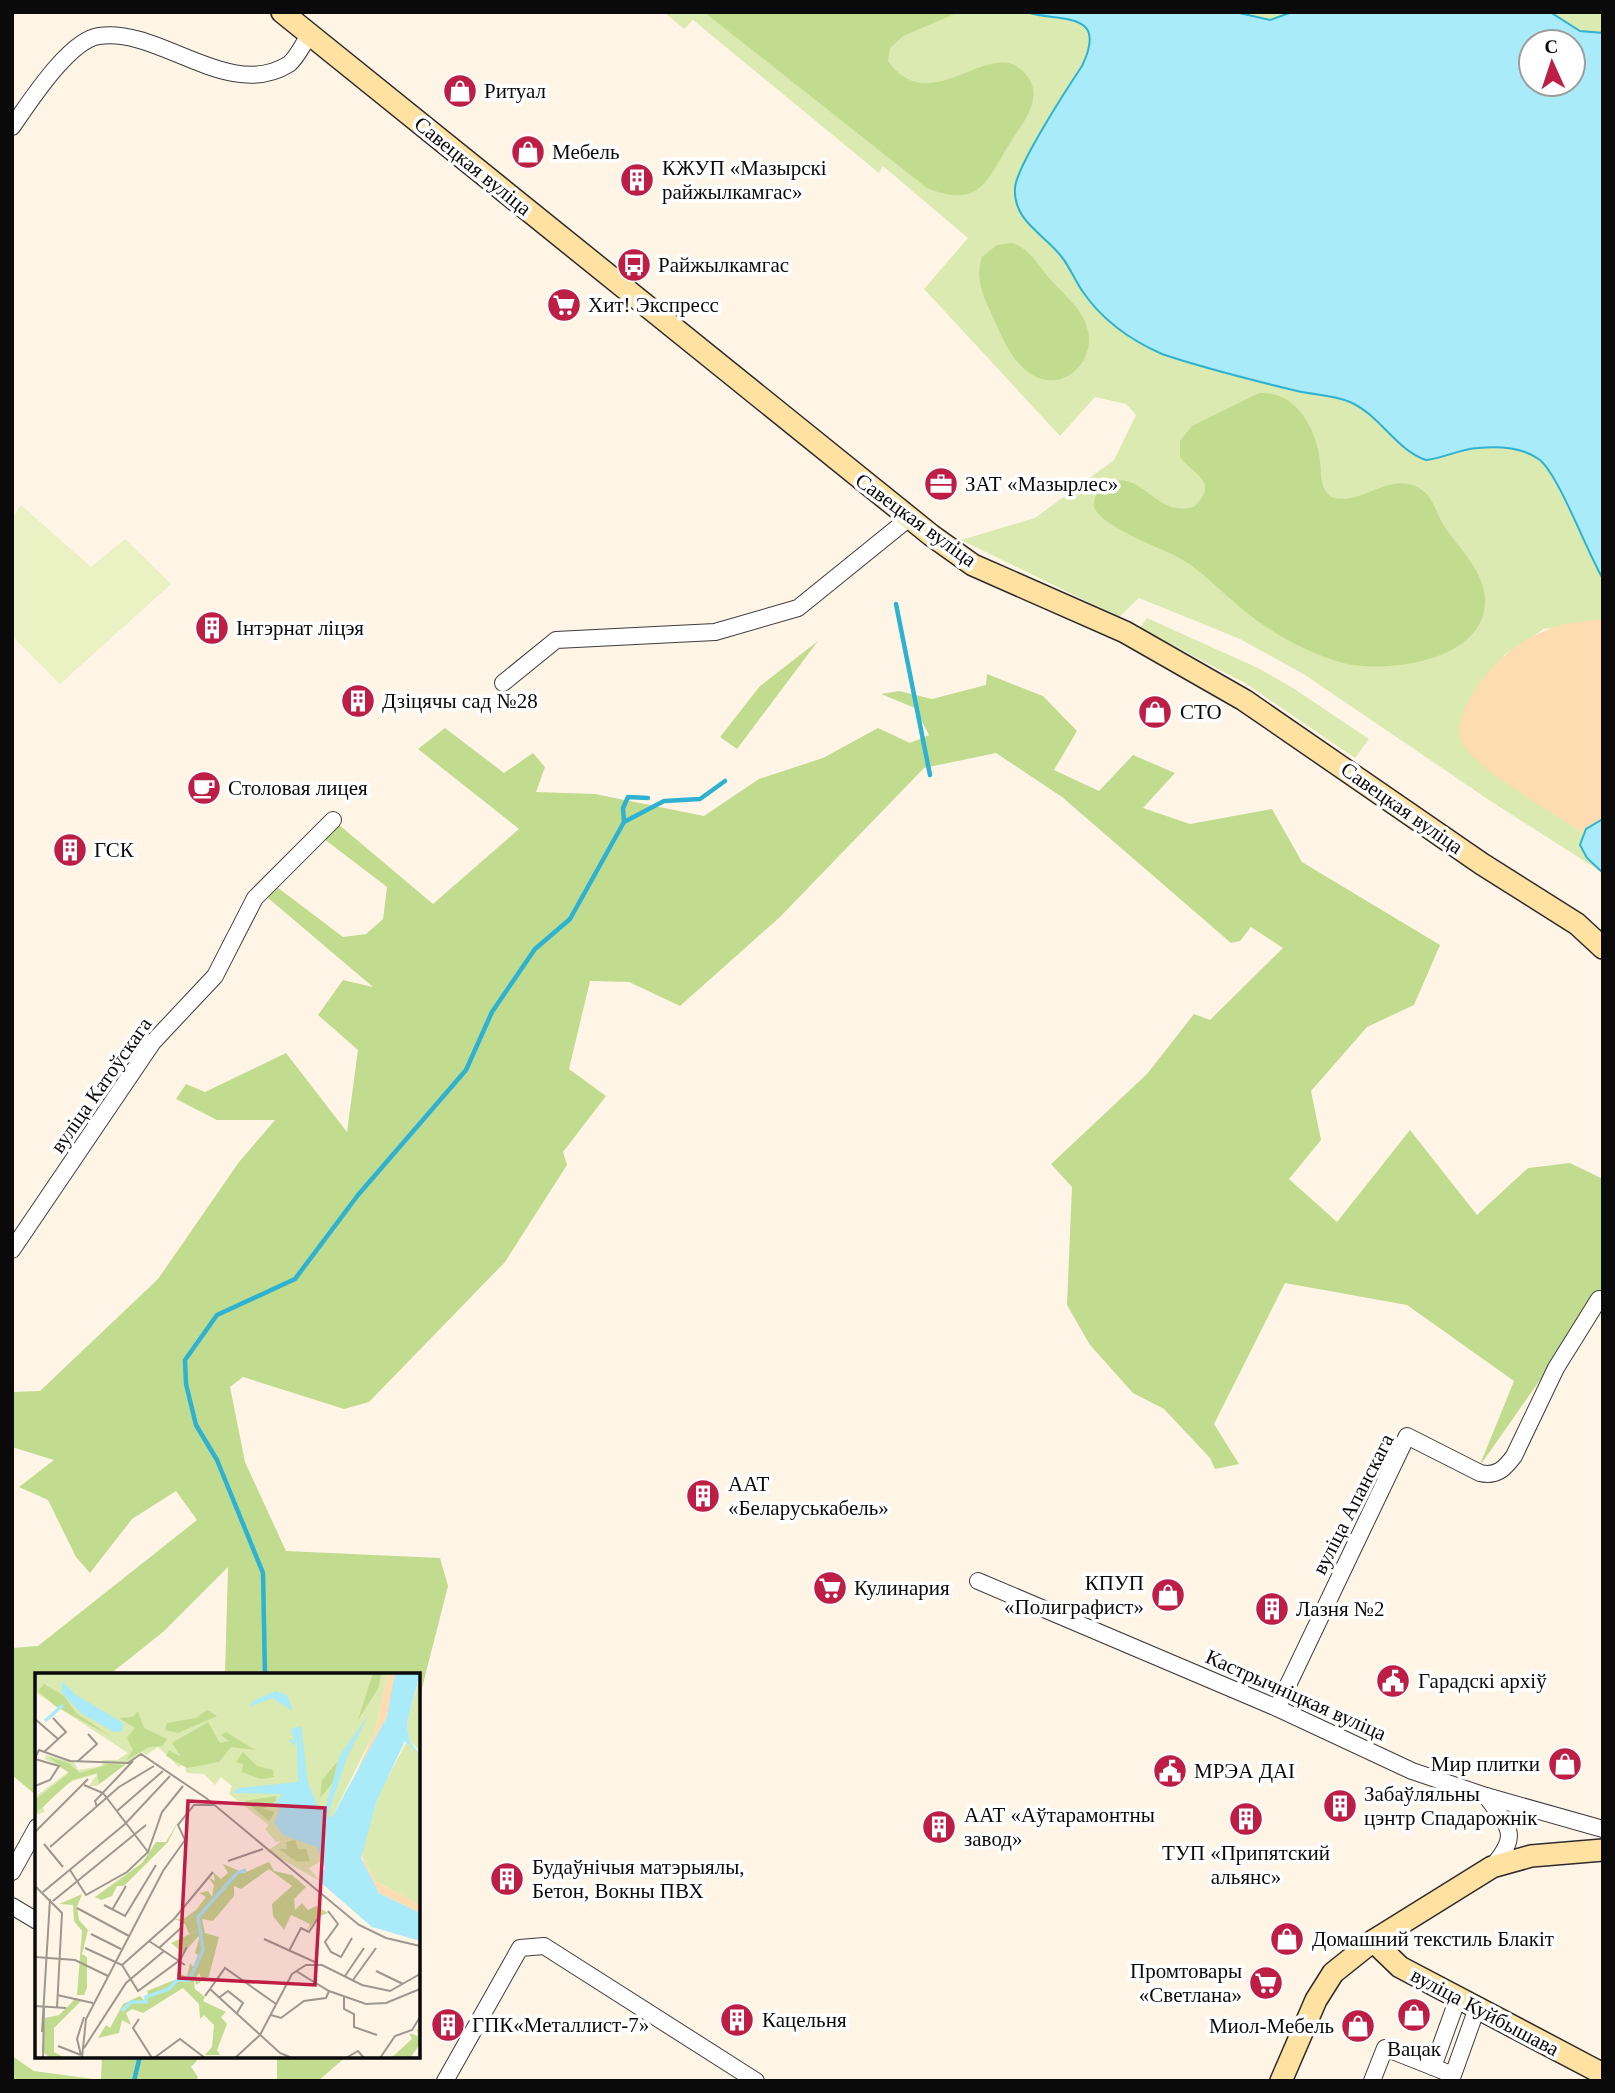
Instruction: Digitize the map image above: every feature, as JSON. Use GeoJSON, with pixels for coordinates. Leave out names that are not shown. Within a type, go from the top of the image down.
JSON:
{"type":"FeatureCollection","features":[{"type":"Feature","properties":{"kind":"street","name":"Савецкая вуліца"},"geometry":{"type":"LineString","coordinates":[[282,12],[908,519],[973,565],[1125,632],[1244,701],[1482,864],[1577,924],[1603,948]]}},
{"type":"Feature","properties":{"kind":"street"},"geometry":{"type":"LineString","coordinates":[[12,127],[36,93],[74,50],[98,36],[124,37],[236,74],[264,74],[290,63],[310,34]]}},
{"type":"Feature","properties":{"kind":"street"},"geometry":{"type":"LineString","coordinates":[[503,683],[556,640],[715,632],[797,608],[908,519]]}},
{"type":"Feature","properties":{"kind":"street","name":"вуліца Катоўскага"},"geometry":{"type":"LineString","coordinates":[[12,1250],[153,1042],[215,976],[254,898],[333,820]]}},
{"type":"Feature","properties":{"kind":"street","name":"вуліца Апанскага"},"geometry":{"type":"LineString","coordinates":[[1277,1708],[1407,1436],[1480,1473],[1497,1473],[1505,1468],[1514,1456],[1556,1368],[1599,1299]]}},
{"type":"Feature","properties":{"kind":"street","name":"Кастрычніцкая вуліца"},"geometry":{"type":"LineString","coordinates":[[978,1581],[1277,1708],[1412,1771],[1486,1796],[1603,1829]]}},
{"type":"Feature","properties":{"kind":"street"},"geometry":{"type":"LineString","coordinates":[[1486,1796],[1509,1830],[1509,1847],[1492,1867]]}},
{"type":"Feature","properties":{"kind":"street"},"geometry":{"type":"LineString","coordinates":[[12,1872],[35,1831]]}},
{"type":"Feature","properties":{"kind":"street"},"geometry":{"type":"LineString","coordinates":[[1281,2081],[1315,2000],[1333,1973],[1373,1941],[1492,1867],[1531,1856],[1603,1850]]}},
{"type":"Feature","properties":{"kind":"street"},"geometry":{"type":"LineString","coordinates":[[12,1906],[35,1920]]}},
{"type":"Feature","properties":{"kind":"street","name":"вуліца Куйбышава"},"geometry":{"type":"LineString","coordinates":[[1373,1941],[1400,1967],[1603,2074]]}},
{"type":"Feature","properties":{"kind":"street"},"geometry":{"type":"LineString","coordinates":[[445,2081],[520,1948],[544,1946],[756,2081]]}},
{"type":"Feature","properties":{"kind":"street"},"geometry":{"type":"LineString","coordinates":[[1434,2072],[1467,2003]]}},
{"type":"Feature","properties":{"kind":"street"},"geometry":{"type":"LineString","coordinates":[[1372,2081],[1385,2048],[1434,2072],[1460,2078],[1467,2003]]}},
{"type":"Feature","properties":{"kind":"green space"},"geometry":{"type":"Polygon","coordinates":[[[664,12],[1603,12],[1603,345],[1550,473],[1603,579],[1603,620],[1544,629],[1504,655],[1469,753],[1583,833],[1584,849],[1600,871],[1492,802],[1305,675],[1240,639],[1139,598],[1119,617],[961,540],[1035,518],[1114,460],[1136,415],[1126,404],[1095,397],[1060,436],[924,289],[968,238],[883,166],[879,173],[693,20],[684,29],[664,12]]]}},
{"type":"Feature","properties":{"kind":"green space"},"geometry":{"type":"Polygon","coordinates":[[[704,12],[959,12],[903,36],[890,48],[888,61],[904,77],[921,83],[938,82],[990,64],[1006,63],[1019,68],[1028,78],[1033,88],[1031,108],[993,172],[978,189],[969,194],[944,194],[927,188],[704,12]]]}},
{"type":"Feature","properties":{"kind":"green space"},"geometry":{"type":"Polygon","coordinates":[[[1013,243],[1034,259],[1073,303],[1086,323],[1089,341],[1084,360],[1078,368],[1062,379],[1042,379],[1021,365],[1005,343],[983,294],[979,276],[982,257],[997,245],[1013,243]]]}},
{"type":"Feature","properties":{"kind":"green space"},"geometry":{"type":"Polygon","coordinates":[[[1259,393],[1284,398],[1294,405],[1309,424],[1318,449],[1323,485],[1331,497],[1353,498],[1395,484],[1417,487],[1427,494],[1444,526],[1480,578],[1485,599],[1481,620],[1470,637],[1453,649],[1408,664],[1362,666],[1329,659],[1276,633],[1241,608],[1193,567],[1116,527],[1098,513],[1094,504],[1098,491],[1112,482],[1124,481],[1167,505],[1180,509],[1195,506],[1202,497],[1205,484],[1180,457],[1180,441],[1192,426],[1259,393]]]}},
{"type":"Feature","properties":{"kind":"green space"},"geometry":{"type":"Polygon","coordinates":[[[21,505],[91,567],[125,539],[171,584],[60,684],[12,636],[12,518],[21,505]]]}},
{"type":"Feature","properties":{"kind":"green space"},"geometry":{"type":"Polygon","coordinates":[[[1147,618],[1258,668],[1369,739],[1355,758],[1245,683],[1140,628],[1147,618]]]}},
{"type":"Feature","properties":{"kind":"green space"},"geometry":{"type":"Polygon","coordinates":[[[818,641],[737,749],[720,737],[760,686],[818,641]]]}},
{"type":"Feature","properties":{"kind":"green space"},"geometry":{"type":"Polygon","coordinates":[[[987,674],[1043,696],[1077,731],[1054,770],[1099,791],[1133,755],[1175,773],[1143,808],[1190,824],[1272,809],[1302,862],[1440,945],[1414,1005],[1367,1027],[1311,1091],[1321,1140],[1289,1179],[1337,1222],[1410,1130],[1477,1215],[1528,1168],[1570,1163],[1603,1179],[1603,1290],[1479,1467],[1514,1381],[1407,1305],[1285,1283],[1214,1424],[1239,1464],[1215,1469],[1210,1458],[1164,1409],[1133,1393],[1090,1345],[1067,1305],[1072,1187],[1051,1164],[1147,1074],[1194,1014],[1210,1020],[1283,948],[1251,927],[1240,941],[1231,943],[1062,797],[996,753],[924,768],[779,918],[680,1006],[629,982],[590,981],[569,1069],[606,1096],[563,1152],[567,1165],[505,1262],[369,1402],[344,1409],[243,1377],[230,1387],[245,1462],[286,1551],[440,1558],[448,1586],[420,1705],[420,1673],[225,1673],[228,1567],[163,1632],[112,1673],[35,1673],[35,1794],[12,1775],[12,1648],[38,1646],[197,1520],[176,1491],[132,1519],[90,1573],[76,1557],[48,1500],[19,1487],[54,1460],[12,1447],[12,1392],[40,1391],[158,1279],[239,1162],[275,1120],[217,1120],[176,1099],[186,1084],[205,1092],[286,1053],[347,1132],[358,1050],[318,1015],[343,980],[373,987],[268,898],[277,887],[343,937],[366,934],[383,919],[387,887],[324,839],[338,824],[433,904],[519,829],[418,749],[445,728],[504,773],[533,753],[545,767],[536,792],[595,794],[704,816],[759,779],[823,758],[878,728],[910,743],[929,735],[915,708],[881,694],[899,691],[932,699],[986,685],[987,674]]]}},
{"type":"Feature","properties":{"kind":"green space"},"geometry":{"type":"Polygon","coordinates":[[[12,2056],[34,2071],[101,2080],[102,2058],[199,2058],[191,2067],[198,2077],[196,2081],[12,2081],[12,2056]]]}},
{"type":"Feature","properties":{"kind":"green space"},"geometry":{"type":"Polygon","coordinates":[[[277,2058],[345,2058],[318,2081],[277,2081],[277,2058]]]}},
{"type":"Feature","properties":{"kind":"sand"},"geometry":{"type":"Polygon","coordinates":[[[1603,620],[1603,819],[1583,833],[1480,763],[1461,741],[1460,725],[1480,682],[1508,652],[1542,632],[1562,625],[1603,620]]]}},
{"type":"Feature","properties":{"kind":"water"},"geometry":{"type":"Polygon","coordinates":[[[1027,12],[1235,12],[1270,20],[1292,12],[1550,12],[1575,28],[1517,28],[1517,98],[1587,98],[1587,32],[1603,33],[1603,579],[1556,482],[1540,460],[1526,452],[1511,448],[1486,447],[1426,460],[1406,449],[1370,415],[1350,402],[1195,365],[1162,354],[1128,336],[1099,312],[1061,256],[1024,218],[1016,199],[1015,188],[1024,163],[1082,66],[1089,47],[1089,35],[1085,26],[1065,19],[1027,12]]]}},
{"type":"Feature","properties":{"kind":"water"},"geometry":{"type":"Polygon","coordinates":[[[1603,819],[1603,873],[1587,858],[1580,845],[1586,829],[1603,819]]]}},
{"type":"Feature","properties":{"kind":"waterway"},"geometry":{"type":"LineString","coordinates":[[896,604],[930,775]]}},
{"type":"Feature","properties":{"kind":"waterway"},"geometry":{"type":"LineString","coordinates":[[265,1673],[263,1573],[217,1460],[196,1425],[186,1384],[185,1360],[217,1315],[295,1279],[358,1195],[466,1070],[492,1012],[535,949],[570,919],[624,822],[664,801],[700,799],[725,781]]}},
{"type":"Feature","properties":{"kind":"waterway"},"geometry":{"type":"LineString","coordinates":[[624,822],[623,808],[628,797],[648,798]]}},
{"type":"Feature","properties":{"kind":"waterway"},"geometry":{"type":"LineString","coordinates":[[134,2081],[140,2058]]}},
{"type":"Feature","properties":{"kind":"place","name":"Ритуал"},"geometry":{"type":"Point","coordinates":[460,91]}},
{"type":"Feature","properties":{"kind":"place","name":"Мебель"},"geometry":{"type":"Point","coordinates":[528,152]}},
{"type":"Feature","properties":{"kind":"place","name":"КЖУП «Мазырскі райжылкамгас»"},"geometry":{"type":"Point","coordinates":[637,180]}},
{"type":"Feature","properties":{"kind":"place","name":"Райжылкамгас"},"geometry":{"type":"Point","coordinates":[634,265]}},
{"type":"Feature","properties":{"kind":"place","name":"Хит! Экспресс"},"geometry":{"type":"Point","coordinates":[564,305]}},
{"type":"Feature","properties":{"kind":"place","name":"ЗАТ «Мазырлес»"},"geometry":{"type":"Point","coordinates":[941,484]}},
{"type":"Feature","properties":{"kind":"place","name":"Інтэрнат ліцэя"},"geometry":{"type":"Point","coordinates":[212,628]}},
{"type":"Feature","properties":{"kind":"place","name":"Дзіцячы сад №28"},"geometry":{"type":"Point","coordinates":[358,701]}},
{"type":"Feature","properties":{"kind":"place","name":"СТО"},"geometry":{"type":"Point","coordinates":[1155,712]}},
{"type":"Feature","properties":{"kind":"place","name":"Столовая лицея"},"geometry":{"type":"Point","coordinates":[204,788]}},
{"type":"Feature","properties":{"kind":"place","name":"ГСК"},"geometry":{"type":"Point","coordinates":[70,850]}},
{"type":"Feature","properties":{"kind":"place","name":"ААТ «Беларуськабель»"},"geometry":{"type":"Point","coordinates":[703,1496]}},
{"type":"Feature","properties":{"kind":"place","name":"Кулинария"},"geometry":{"type":"Point","coordinates":[830,1588]}},
{"type":"Feature","properties":{"kind":"place","name":"КПУП «Полиграфист»"},"geometry":{"type":"Point","coordinates":[1168,1595]}},
{"type":"Feature","properties":{"kind":"place","name":"Лазня №2"},"geometry":{"type":"Point","coordinates":[1272,1609]}},
{"type":"Feature","properties":{"kind":"place","name":"Гарадскі архіў"},"geometry":{"type":"Point","coordinates":[1393,1681]}},
{"type":"Feature","properties":{"kind":"place","name":"Мир плитки"},"geometry":{"type":"Point","coordinates":[1565,1764]}},
{"type":"Feature","properties":{"kind":"place","name":"МРЭА ДАІ"},"geometry":{"type":"Point","coordinates":[1170,1771]}},
{"type":"Feature","properties":{"kind":"place","name":"Забаўляльны цэнтр Спадарожнік"},"geometry":{"type":"Point","coordinates":[1340,1806]}},
{"type":"Feature","properties":{"kind":"place","name":"ТУП «Припятский альянс»"},"geometry":{"type":"Point","coordinates":[1246,1819]}},
{"type":"Feature","properties":{"kind":"place","name":"ААТ «Аўтарамонтны завод»"},"geometry":{"type":"Point","coordinates":[939,1827]}},
{"type":"Feature","properties":{"kind":"place","name":"Будаўнічыя матэрыялы, Бетон, Вокны ПВХ"},"geometry":{"type":"Point","coordinates":[507,1879]}},
{"type":"Feature","properties":{"kind":"place","name":"Домашний текстиль Блакіт"},"geometry":{"type":"Point","coordinates":[1287,1939]}},
{"type":"Feature","properties":{"kind":"place","name":"Промтовары «Светлана»"},"geometry":{"type":"Point","coordinates":[1266,1983]}},
{"type":"Feature","properties":{"kind":"place","name":"Вацак"},"geometry":{"type":"Point","coordinates":[1414,2015]}},
{"type":"Feature","properties":{"kind":"place","name":"Кацельня"},"geometry":{"type":"Point","coordinates":[737,2020]}},
{"type":"Feature","properties":{"kind":"place","name":"ГПК«Металлист-7»"},"geometry":{"type":"Point","coordinates":[448,2025]}},
{"type":"Feature","properties":{"kind":"place","name":"Миол-Мебель"},"geometry":{"type":"Point","coordinates":[1358,2026]}}]}
